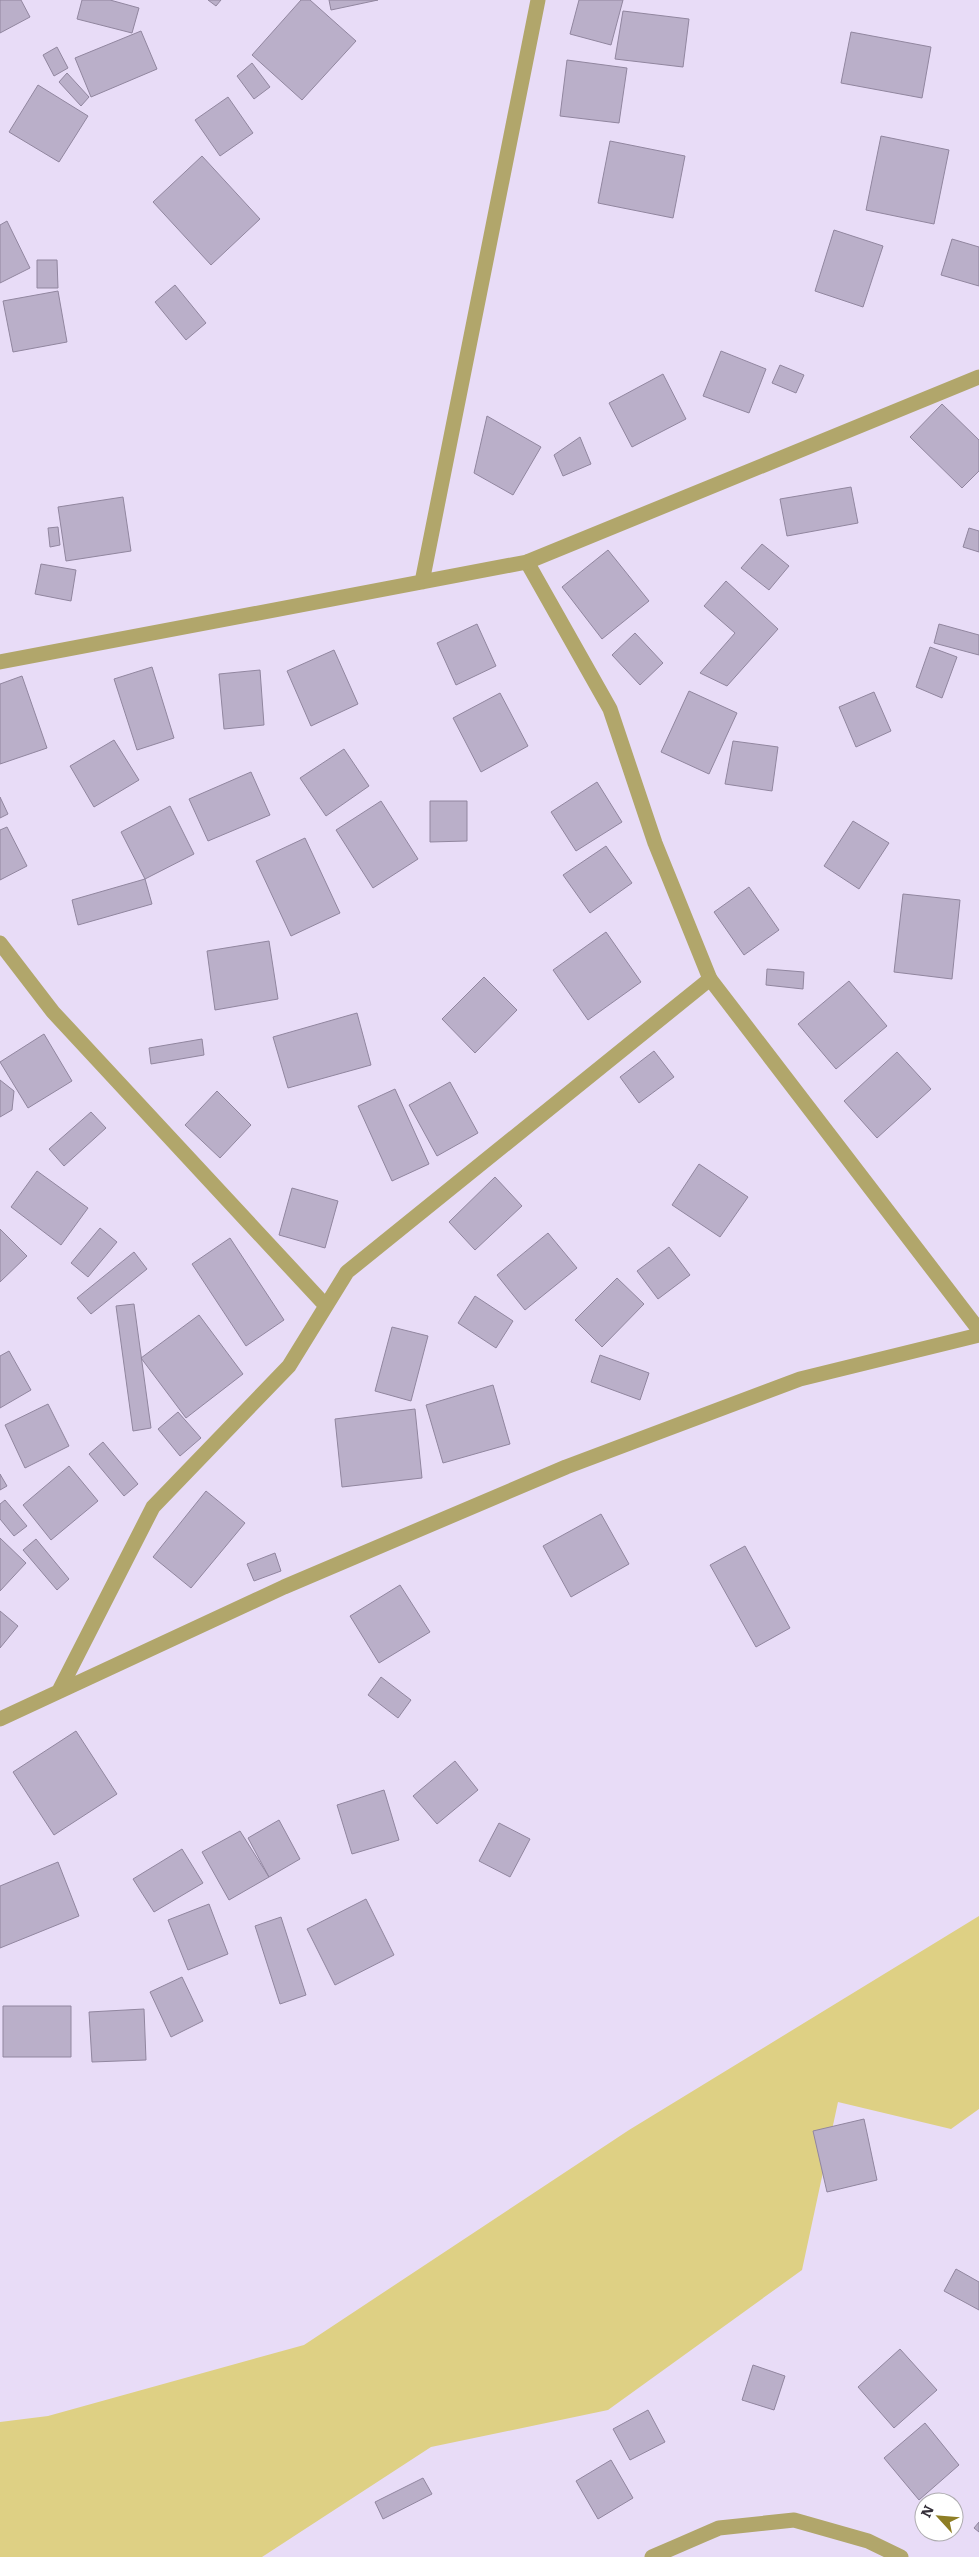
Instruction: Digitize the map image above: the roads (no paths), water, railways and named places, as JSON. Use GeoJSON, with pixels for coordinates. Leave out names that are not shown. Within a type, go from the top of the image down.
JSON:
{"type":"FeatureCollection","features":[{"type":"Feature","properties":{"kind":"street"},"geometry":{"type":"LineString","coordinates":[[422,582],[538,0]]}},
{"type":"Feature","properties":{"kind":"street"},"geometry":{"type":"LineString","coordinates":[[0,662],[527,562],[979,377]]}},
{"type":"Feature","properties":{"kind":"street"},"geometry":{"type":"LineString","coordinates":[[527,562],[610,709],[655,843],[710,979],[979,1330]]}},
{"type":"Feature","properties":{"kind":"street"},"geometry":{"type":"LineString","coordinates":[[0,943],[53,1012],[326,1306]]}},
{"type":"Feature","properties":{"kind":"street"},"geometry":{"type":"LineString","coordinates":[[59,1691],[153,1507],[289,1366],[347,1272],[710,979]]}},
{"type":"Feature","properties":{"kind":"street"},"geometry":{"type":"LineString","coordinates":[[0,1720],[284,1587],[566,1467],[800,1378],[979,1335]]}},
{"type":"Feature","properties":{"kind":"street"},"geometry":{"type":"LineString","coordinates":[[652,2557],[719,2528],[794,2520],[868,2541],[901,2557]]}}]}
